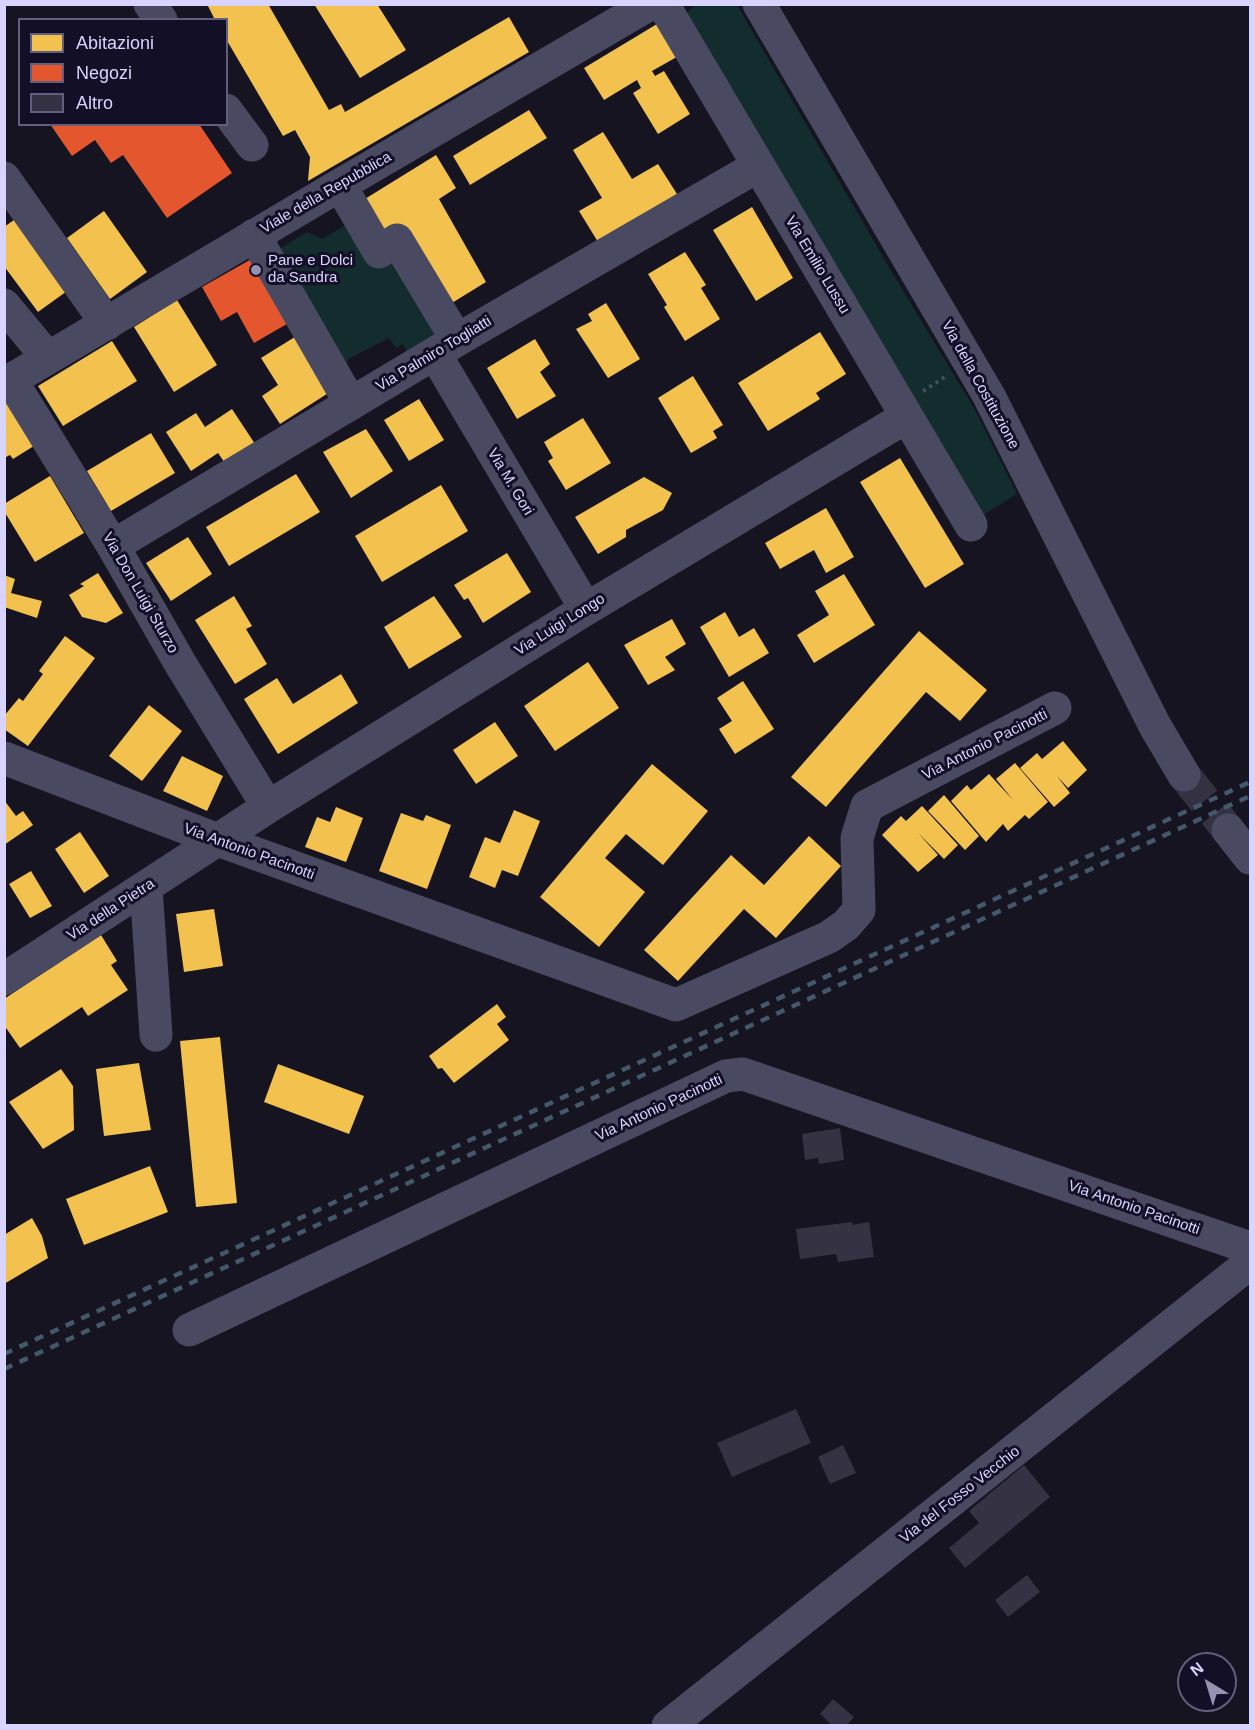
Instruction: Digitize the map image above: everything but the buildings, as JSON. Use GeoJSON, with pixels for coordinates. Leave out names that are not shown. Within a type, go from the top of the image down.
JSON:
{"type":"FeatureCollection","features":[{"type":"Feature","properties":{"kind":"street"},"geometry":{"type":"LineString","coordinates":[[150,4],[160,18]]}},
{"type":"Feature","properties":{"kind":"street","name":"Viale della Repubblica"},"geometry":{"type":"LineString","coordinates":[[8,382],[340,184],[650,4]]}},
{"type":"Feature","properties":{"kind":"street","name":"Via Emilio Lussu"},"geometry":{"type":"LineString","coordinates":[[663,4],[971,525]]}},
{"type":"Feature","properties":{"kind":"street","name":"Via della Costituzione"},"geometry":{"type":"LineString","coordinates":[[759,4],[969,362],[1048,512],[1155,726],[1184,775]]}},
{"type":"Feature","properties":{"kind":"street"},"geometry":{"type":"LineString","coordinates":[[228,113],[252,145]]}},
{"type":"Feature","properties":{"kind":"street","name":"Via Palmiro Togliatti"},"geometry":{"type":"LineString","coordinates":[[113,546],[446,347],[758,166]]}},
{"type":"Feature","properties":{"kind":"street"},"geometry":{"type":"LineString","coordinates":[[4,178],[107,324]]}},
{"type":"Feature","properties":{"kind":"street","name":"Via M. Gori"},"geometry":{"type":"LineString","coordinates":[[340,184],[379,252],[397,240],[446,347],[586,609]]}},
{"type":"Feature","properties":{"kind":"street"},"geometry":{"type":"LineString","coordinates":[[254,235],[351,404]]}},
{"type":"Feature","properties":{"kind":"street"},"geometry":{"type":"LineString","coordinates":[[4,304],[48,358]]}},
{"type":"Feature","properties":{"kind":"street","name":"Via Don Luigi Sturzo"},"geometry":{"type":"LineString","coordinates":[[8,382],[113,546],[180,663],[268,807]]}},
{"type":"Feature","properties":{"kind":"street","name":"Via Luigi Longo"},"geometry":{"type":"LineString","coordinates":[[218,840],[903,411]]}},
{"type":"Feature","properties":{"kind":"street","name":"Via Antonio Pacinotti"},"geometry":{"type":"LineString","coordinates":[[4,758],[141,812],[676,1005],[829,937],[846,925],[859,910],[857,838],[867,806],[1055,708]]}},
{"type":"Feature","properties":{"kind":"street","name":"Via Antonio Pacinotti"},"geometry":{"type":"LineString","coordinates":[[141,812],[161,841],[158,880],[156,1035]]}},
{"type":"Feature","properties":{"kind":"street"},"geometry":{"type":"LineString","coordinates":[[1228,830],[1251,858]]}},
{"type":"Feature","properties":{"kind":"street","name":"Via della Pietra"},"geometry":{"type":"LineString","coordinates":[[4,979],[218,840]]}},
{"type":"Feature","properties":{"kind":"street","name":"Via Antonio Pacinotti"},"geometry":{"type":"LineString","coordinates":[[189,1330],[726,1076],[742,1074],[1251,1248]]}},
{"type":"Feature","properties":{"kind":"street","name":"Via del Fosso Vecchio"},"geometry":{"type":"LineString","coordinates":[[668,1725],[1251,1263]]}},
{"type":"Feature","properties":{"kind":"path"},"geometry":{"type":"LineString","coordinates":[[903,411],[969,362]]}},
{"type":"Feature","properties":{"kind":"green space"},"geometry":{"type":"Polygon","coordinates":[[[697,5],[737,5],[890,269],[975,410],[1017,494],[983,515],[685,25],[689,10],[697,5]]]}},
{"type":"Feature","properties":{"kind":"green space"},"geometry":{"type":"Polygon","coordinates":[[[353,221],[395,249],[444,332],[408,354],[403,344],[396,348],[389,338],[348,359],[344,380],[271,254],[307,232],[322,239],[353,221]]]}},
{"type":"Feature","properties":{"kind":"tunnel"},"geometry":{"type":"LineString","coordinates":[[1184,775],[1228,830]]}},
{"type":"Feature","properties":{"kind":"railway"},"geometry":{"type":"LineString","coordinates":[[4,1354],[1250,782]]}},
{"type":"Feature","properties":{"kind":"railway"},"geometry":{"type":"LineString","coordinates":[[4,1369],[1250,796]]}},
{"type":"Feature","properties":{"kind":"place","name":"Pane e Dolci da Sandra"},"geometry":{"type":"Point","coordinates":[256,270]}}]}
